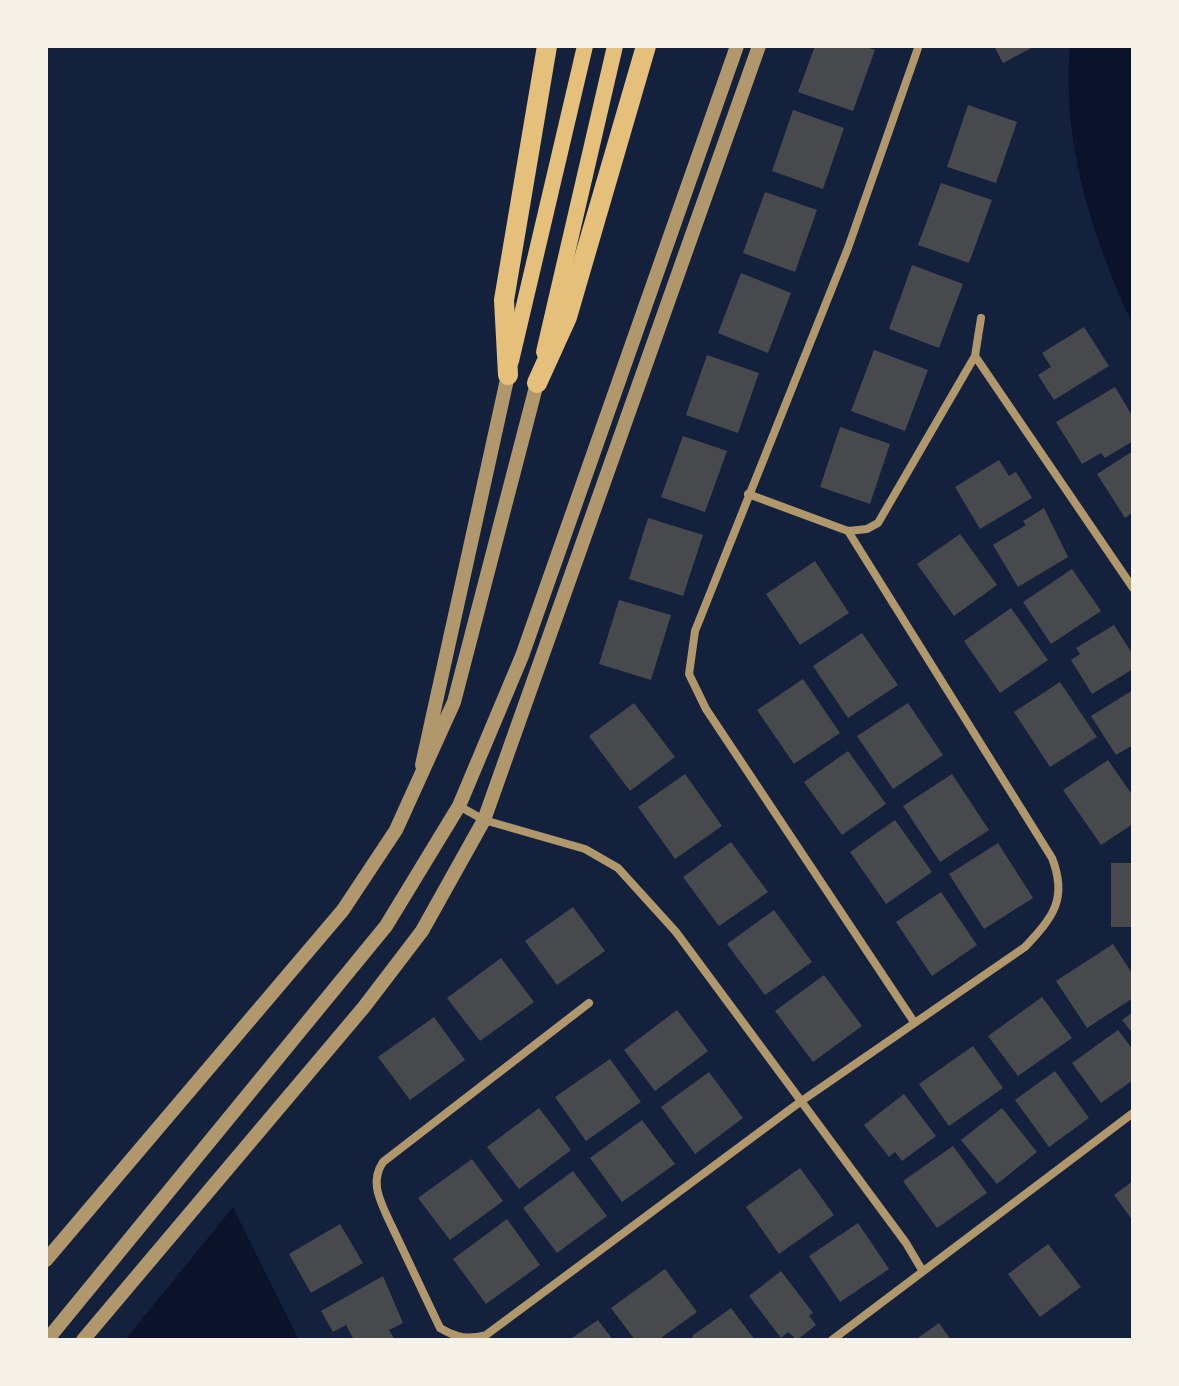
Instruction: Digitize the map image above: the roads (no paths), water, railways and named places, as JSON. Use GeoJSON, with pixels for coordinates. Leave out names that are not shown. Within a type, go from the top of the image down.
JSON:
{"type":"FeatureCollection","features":[{"type":"Feature","properties":{"kind":"main road"},"geometry":{"type":"LineString","coordinates":[[508,375],[504,300],[547,46]]}},
{"type":"Feature","properties":{"kind":"main road"},"geometry":{"type":"LineString","coordinates":[[508,375],[585,46]]}},
{"type":"Feature","properties":{"kind":"main road"},"geometry":{"type":"LineString","coordinates":[[537,383],[615,46]]}},
{"type":"Feature","properties":{"kind":"main road"},"geometry":{"type":"LineString","coordinates":[[537,383],[567,317],[646,46]]}},
{"type":"Feature","properties":{"kind":"street"},"geometry":{"type":"LineString","coordinates":[[47,1340],[386,926],[459,806],[522,656],[737,46]]}},
{"type":"Feature","properties":{"kind":"street"},"geometry":{"type":"LineString","coordinates":[[83,1340],[372,996],[422,931],[484,820],[759,46]]}},
{"type":"Feature","properties":{"kind":"street"},"geometry":{"type":"LineString","coordinates":[[914,1022],[694,689],[689,664],[695,631],[848,248],[918,48]]}},
{"type":"Feature","properties":{"kind":"street"},"geometry":{"type":"LineString","coordinates":[[748,494],[848,531],[867,529],[878,523],[975,356],[981,318]]}},
{"type":"Feature","properties":{"kind":"street"},"geometry":{"type":"LineString","coordinates":[[975,356],[1133,588]]}},
{"type":"Feature","properties":{"kind":"street"},"geometry":{"type":"LineString","coordinates":[[419,781],[508,375]]}},
{"type":"Feature","properties":{"kind":"street"},"geometry":{"type":"LineString","coordinates":[[46,1260],[343,910],[396,830],[454,702],[537,383]]}},
{"type":"Feature","properties":{"kind":"street"},"geometry":{"type":"LineString","coordinates":[[589,1003],[383,1162],[376,1172],[382,1206],[440,1328],[451,1334],[462,1338],[486,1335],[800,1102],[1025,947],[1049,922],[1058,901],[1059,877],[1030,819],[848,531]]}},
{"type":"Feature","properties":{"kind":"street"},"geometry":{"type":"LineString","coordinates":[[459,806],[484,820],[585,849],[618,868],[676,932],[922,1270]]}},
{"type":"Feature","properties":{"kind":"street"},"geometry":{"type":"LineString","coordinates":[[832,1340],[1133,1113]]}},
{"type":"Feature","properties":{"kind":"water"},"geometry":{"type":"Polygon","coordinates":[[[1070,46],[1133,46],[1133,325],[1105,259],[1083,190],[1070,118],[1070,46]]]}},
{"type":"Feature","properties":{"kind":"water"},"geometry":{"type":"Polygon","coordinates":[[[233,1207],[299,1340],[125,1340],[233,1207]]]}}]}
